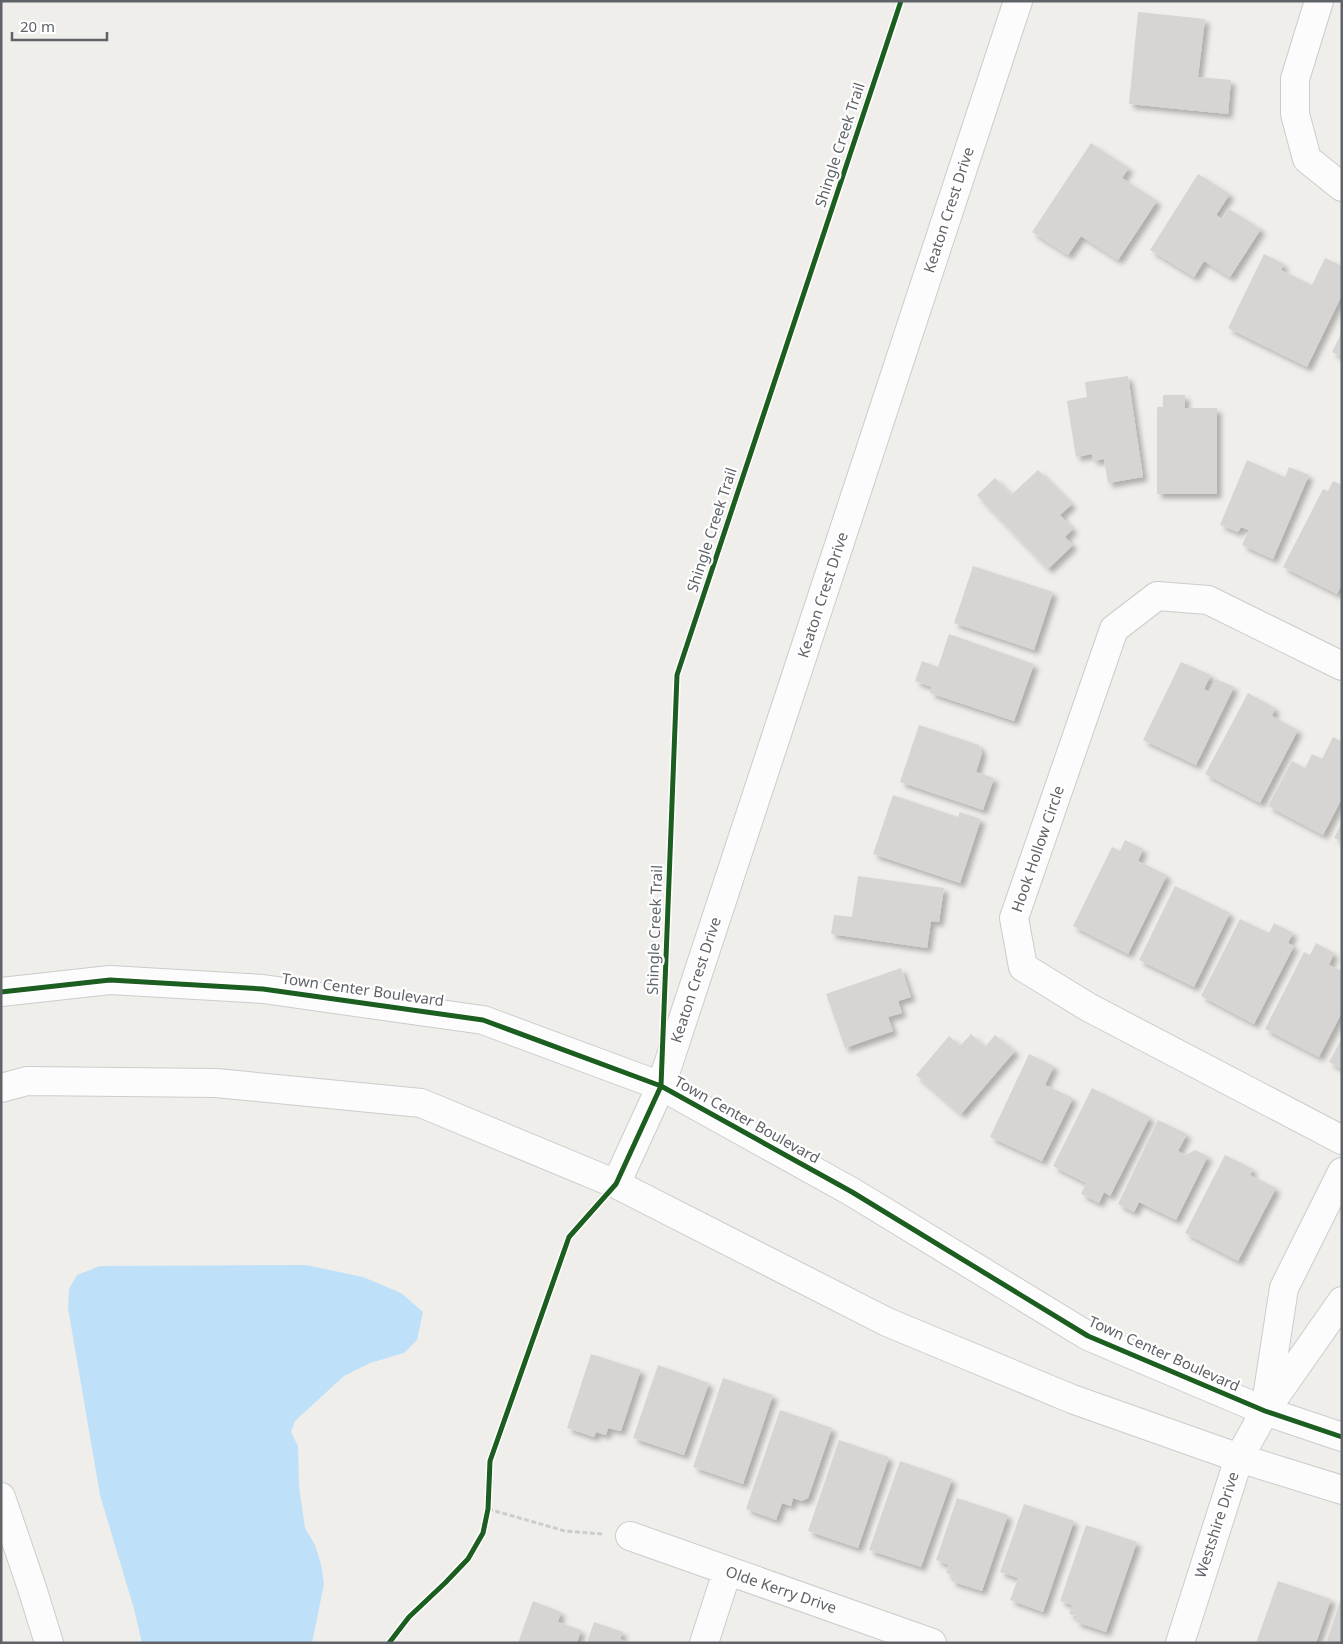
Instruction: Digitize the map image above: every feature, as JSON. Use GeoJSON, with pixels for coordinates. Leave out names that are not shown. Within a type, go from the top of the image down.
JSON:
{"type":"FeatureCollection","features":[{"type":"Feature","properties":{"kind":"street","name":"Keaton Crest Drive"},"geometry":{"type":"LineString","coordinates":[[616,1184],[661,1086],[1018,1]]}},
{"type":"Feature","properties":{"kind":"street"},"geometry":{"type":"LineString","coordinates":[[1319,1],[1296,79],[1295,114],[1307,159],[1342,187]]}},
{"type":"Feature","properties":{"kind":"street","name":"Hook Hollow Circle"},"geometry":{"type":"LineString","coordinates":[[1342,666],[1208,600],[1157,596],[1150,601],[1114,629],[1014,918],[1023,967],[1088,1008],[1342,1140]]}},
{"type":"Feature","properties":{"kind":"street","name":"Town Center Boulevard"},"geometry":{"type":"LineString","coordinates":[[1,992],[119,980],[263,989],[483,1020],[661,1086],[852,1192],[1088,1336],[1265,1411],[1342,1437]]}},
{"type":"Feature","properties":{"kind":"street"},"geometry":{"type":"LineString","coordinates":[[1,1088],[27,1081],[216,1083],[421,1103],[616,1184],[887,1322],[1072,1399],[1239,1458],[1342,1490]]}},
{"type":"Feature","properties":{"kind":"street"},"geometry":{"type":"LineString","coordinates":[[1265,1411],[1284,1288],[1342,1172]]}},
{"type":"Feature","properties":{"kind":"street"},"geometry":{"type":"LineString","coordinates":[[1265,1411],[1342,1301]]}},
{"type":"Feature","properties":{"kind":"street","name":"Westshire Drive"},"geometry":{"type":"LineString","coordinates":[[1180,1643],[1239,1458],[1265,1411]]}},
{"type":"Feature","properties":{"kind":"street"},"geometry":{"type":"LineString","coordinates":[[1,1497],[49,1643]]}},
{"type":"Feature","properties":{"kind":"street","name":"Olde Kerry Drive"},"geometry":{"type":"LineString","coordinates":[[630,1536],[727,1572],[932,1643]]}},
{"type":"Feature","properties":{"kind":"street"},"geometry":{"type":"LineString","coordinates":[[704,1643],[727,1572]]}},
{"type":"Feature","properties":{"kind":"path"},"geometry":{"type":"LineString","coordinates":[[486,1517],[489,1499]]}},
{"type":"Feature","properties":{"kind":"path"},"geometry":{"type":"LineString","coordinates":[[488,1509],[565,1531],[630,1536]]}},
{"type":"Feature","properties":{"kind":"water"},"geometry":{"type":"Polygon","coordinates":[[[306,1265],[363,1277],[401,1293],[423,1312],[417,1340],[404,1353],[370,1363],[344,1376],[295,1421],[291,1432],[298,1446],[299,1486],[305,1528],[315,1545],[321,1564],[324,1584],[312,1643],[142,1643],[134,1609],[100,1495],[68,1308],[69,1289],[77,1275],[100,1266],[306,1265]]]}},
{"type":"Feature","properties":{"kind":"building"},"geometry":{"type":"Polygon","coordinates":[[[1138,12],[1205,19],[1198,77],[1231,80],[1228,114],[1129,104],[1138,12]]]}},
{"type":"Feature","properties":{"kind":"building"},"geometry":{"type":"Polygon","coordinates":[[[1091,143],[1129,168],[1122,178],[1157,201],[1118,260],[1081,236],[1068,255],[1032,232],[1091,143]]]}},
{"type":"Feature","properties":{"kind":"building"},"geometry":{"type":"Polygon","coordinates":[[[1198,174],[1230,194],[1216,215],[1222,219],[1229,209],[1261,229],[1230,277],[1204,261],[1194,277],[1150,250],[1198,174]]]}},
{"type":"Feature","properties":{"kind":"building"},"geometry":{"type":"Polygon","coordinates":[[[1264,254],[1284,264],[1281,270],[1312,285],[1325,258],[1342,266],[1342,295],[1307,367],[1228,328],[1264,254]]]}},
{"type":"Feature","properties":{"kind":"building"},"geometry":{"type":"Polygon","coordinates":[[[1342,332],[1342,357],[1332,352],[1342,332]]]}},
{"type":"Feature","properties":{"kind":"building"},"geometry":{"type":"Polygon","coordinates":[[[1128,376],[1143,477],[1108,483],[1104,459],[1093,461],[1092,454],[1076,457],[1067,401],[1087,397],[1085,382],[1128,376]]]}},
{"type":"Feature","properties":{"kind":"building"},"geometry":{"type":"Polygon","coordinates":[[[1163,395],[1185,395],[1185,408],[1217,408],[1217,494],[1157,494],[1157,407],[1163,407],[1163,395]]]}},
{"type":"Feature","properties":{"kind":"building"},"geometry":{"type":"Polygon","coordinates":[[[1247,460],[1285,477],[1289,467],[1309,475],[1273,559],[1242,545],[1249,530],[1241,527],[1238,532],[1220,525],[1247,460]]]}},
{"type":"Feature","properties":{"kind":"building"},"geometry":{"type":"Polygon","coordinates":[[[1038,470],[1072,504],[1060,515],[1073,529],[1065,537],[1073,545],[1048,569],[977,495],[995,478],[1011,495],[1038,470]]]}},
{"type":"Feature","properties":{"kind":"building"},"geometry":{"type":"Polygon","coordinates":[[[1333,481],[1342,485],[1342,584],[1337,594],[1283,567],[1323,489],[1328,491],[1333,481]]]}},
{"type":"Feature","properties":{"kind":"building"},"geometry":{"type":"Polygon","coordinates":[[[973,566],[1053,592],[1034,650],[954,623],[973,566]]]}},
{"type":"Feature","properties":{"kind":"building"},"geometry":{"type":"Polygon","coordinates":[[[949,634],[1034,664],[1014,721],[930,693],[932,687],[915,681],[922,661],[938,667],[949,634]]]}},
{"type":"Feature","properties":{"kind":"building"},"geometry":{"type":"Polygon","coordinates":[[[1181,662],[1211,675],[1204,689],[1209,692],[1216,679],[1234,687],[1196,765],[1143,740],[1181,662]]]}},
{"type":"Feature","properties":{"kind":"building"},"geometry":{"type":"Polygon","coordinates":[[[1248,693],[1275,708],[1272,716],[1298,730],[1260,803],[1205,774],[1248,693]]]}},
{"type":"Feature","properties":{"kind":"building"},"geometry":{"type":"Polygon","coordinates":[[[919,725],[979,745],[982,753],[976,772],[994,778],[983,810],[900,782],[919,725]]]}},
{"type":"Feature","properties":{"kind":"building"},"geometry":{"type":"Polygon","coordinates":[[[1333,737],[1342,742],[1342,798],[1323,835],[1268,806],[1292,761],[1305,768],[1312,754],[1322,759],[1333,737]]]}},
{"type":"Feature","properties":{"kind":"building"},"geometry":{"type":"Polygon","coordinates":[[[893,795],[958,817],[960,812],[981,819],[960,883],[873,854],[893,795]]]}},
{"type":"Feature","properties":{"kind":"building"},"geometry":{"type":"Polygon","coordinates":[[[1342,822],[1342,841],[1334,838],[1342,822]]]}},
{"type":"Feature","properties":{"kind":"building"},"geometry":{"type":"Polygon","coordinates":[[[1125,840],[1143,849],[1138,861],[1167,875],[1128,954],[1073,926],[1112,847],[1120,851],[1125,840]]]}},
{"type":"Feature","properties":{"kind":"building"},"geometry":{"type":"Polygon","coordinates":[[[858,876],[944,888],[939,922],[931,921],[927,948],[831,934],[834,915],[852,917],[858,876]]]}},
{"type":"Feature","properties":{"kind":"building"},"geometry":{"type":"Polygon","coordinates":[[[1175,886],[1230,913],[1194,987],[1139,960],[1175,886]]]}},
{"type":"Feature","properties":{"kind":"building"},"geometry":{"type":"Polygon","coordinates":[[[1240,919],[1269,933],[1274,923],[1293,933],[1288,943],[1294,946],[1254,1024],[1201,996],[1240,919]]]}},
{"type":"Feature","properties":{"kind":"building"},"geometry":{"type":"Polygon","coordinates":[[[1316,943],[1334,953],[1329,965],[1342,971],[1342,1012],[1319,1057],[1265,1029],[1304,952],[1310,955],[1316,943]]]}},
{"type":"Feature","properties":{"kind":"building"},"geometry":{"type":"Polygon","coordinates":[[[901,968],[911,997],[898,1001],[902,1013],[888,1017],[893,1031],[845,1048],[826,994],[901,968]]]}},
{"type":"Feature","properties":{"kind":"building"},"geometry":{"type":"Polygon","coordinates":[[[971,1034],[985,1047],[995,1035],[1015,1051],[961,1114],[916,1075],[949,1036],[960,1046],[971,1034]]]}},
{"type":"Feature","properties":{"kind":"building"},"geometry":{"type":"Polygon","coordinates":[[[1342,1038],[1342,1069],[1329,1062],[1342,1038]]]}},
{"type":"Feature","properties":{"kind":"building"},"geometry":{"type":"Polygon","coordinates":[[[1029,1054],[1054,1066],[1045,1085],[1073,1098],[1042,1161],[990,1137],[1029,1054]]]}},
{"type":"Feature","properties":{"kind":"building"},"geometry":{"type":"Polygon","coordinates":[[[1092,1088],[1150,1117],[1110,1196],[1104,1192],[1099,1203],[1081,1194],[1086,1183],[1053,1166],[1092,1088]]]}},
{"type":"Feature","properties":{"kind":"building"},"geometry":{"type":"Polygon","coordinates":[[[1158,1120],[1187,1134],[1178,1151],[1185,1155],[1195,1150],[1208,1156],[1176,1220],[1139,1202],[1134,1212],[1118,1204],[1158,1120]]]}},
{"type":"Feature","properties":{"kind":"building"},"geometry":{"type":"Polygon","coordinates":[[[1225,1155],[1253,1169],[1250,1175],[1276,1188],[1238,1261],[1185,1233],[1225,1155]]]}},
{"type":"Feature","properties":{"kind":"building"},"geometry":{"type":"Polygon","coordinates":[[[591,1354],[641,1370],[621,1431],[608,1428],[606,1435],[596,1432],[594,1437],[567,1428],[591,1354]]]}},
{"type":"Feature","properties":{"kind":"building"},"geometry":{"type":"Polygon","coordinates":[[[658,1365],[709,1383],[684,1455],[633,1438],[658,1365]]]}},
{"type":"Feature","properties":{"kind":"building"},"geometry":{"type":"Polygon","coordinates":[[[723,1378],[773,1395],[743,1484],[693,1467],[723,1378]]]}},
{"type":"Feature","properties":{"kind":"building"},"geometry":{"type":"Polygon","coordinates":[[[780,1410],[832,1428],[808,1498],[802,1501],[793,1498],[791,1506],[782,1503],[776,1520],[746,1509],[780,1410]]]}},
{"type":"Feature","properties":{"kind":"building"},"geometry":{"type":"Polygon","coordinates":[[[839,1440],[889,1457],[858,1548],[808,1531],[839,1440]]]}},
{"type":"Feature","properties":{"kind":"building"},"geometry":{"type":"Polygon","coordinates":[[[900,1461],[952,1479],[921,1567],[869,1550],[900,1461]]]}},
{"type":"Feature","properties":{"kind":"building"},"geometry":{"type":"Polygon","coordinates":[[[957,1498],[1008,1515],[982,1591],[951,1581],[953,1575],[946,1573],[949,1565],[936,1560],[957,1498]]]}},
{"type":"Feature","properties":{"kind":"building"},"geometry":{"type":"Polygon","coordinates":[[[1024,1504],[1074,1521],[1043,1612],[1010,1600],[1018,1578],[1000,1572],[1024,1504]]]}},
{"type":"Feature","properties":{"kind":"building"},"geometry":{"type":"Polygon","coordinates":[[[1086,1525],[1137,1542],[1106,1632],[1076,1622],[1077,1616],[1069,1614],[1072,1605],[1060,1601],[1086,1525]]]}},
{"type":"Feature","properties":{"kind":"building"},"geometry":{"type":"Polygon","coordinates":[[[1278,1581],[1331,1599],[1316,1643],[1256,1643],[1278,1581]]]}},
{"type":"Feature","properties":{"kind":"building"},"geometry":{"type":"Polygon","coordinates":[[[1341,1599],[1342,1643],[1326,1643],[1341,1599]]]}},
{"type":"Feature","properties":{"kind":"building"},"geometry":{"type":"Polygon","coordinates":[[[533,1601],[561,1612],[558,1622],[581,1630],[577,1643],[518,1643],[533,1601]]]}},
{"type":"Feature","properties":{"kind":"building"},"geometry":{"type":"Polygon","coordinates":[[[594,1622],[623,1632],[620,1639],[630,1643],[587,1643],[594,1622]]]}},
{"type":"Feature","properties":{"kind":"cycle path","name":"Shingle Creek Trail"},"geometry":{"type":"LineString","coordinates":[[389,1643],[409,1617],[468,1559],[483,1533],[488,1509],[490,1461],[569,1237],[616,1184],[661,1086],[677,675],[901,1]]}},
{"type":"Feature","properties":{"kind":"cycle path"},"geometry":{"type":"LineString","coordinates":[[1,992],[110,980],[263,989],[483,1020],[661,1086],[852,1192],[1088,1336],[1265,1411],[1342,1437]]}}]}
